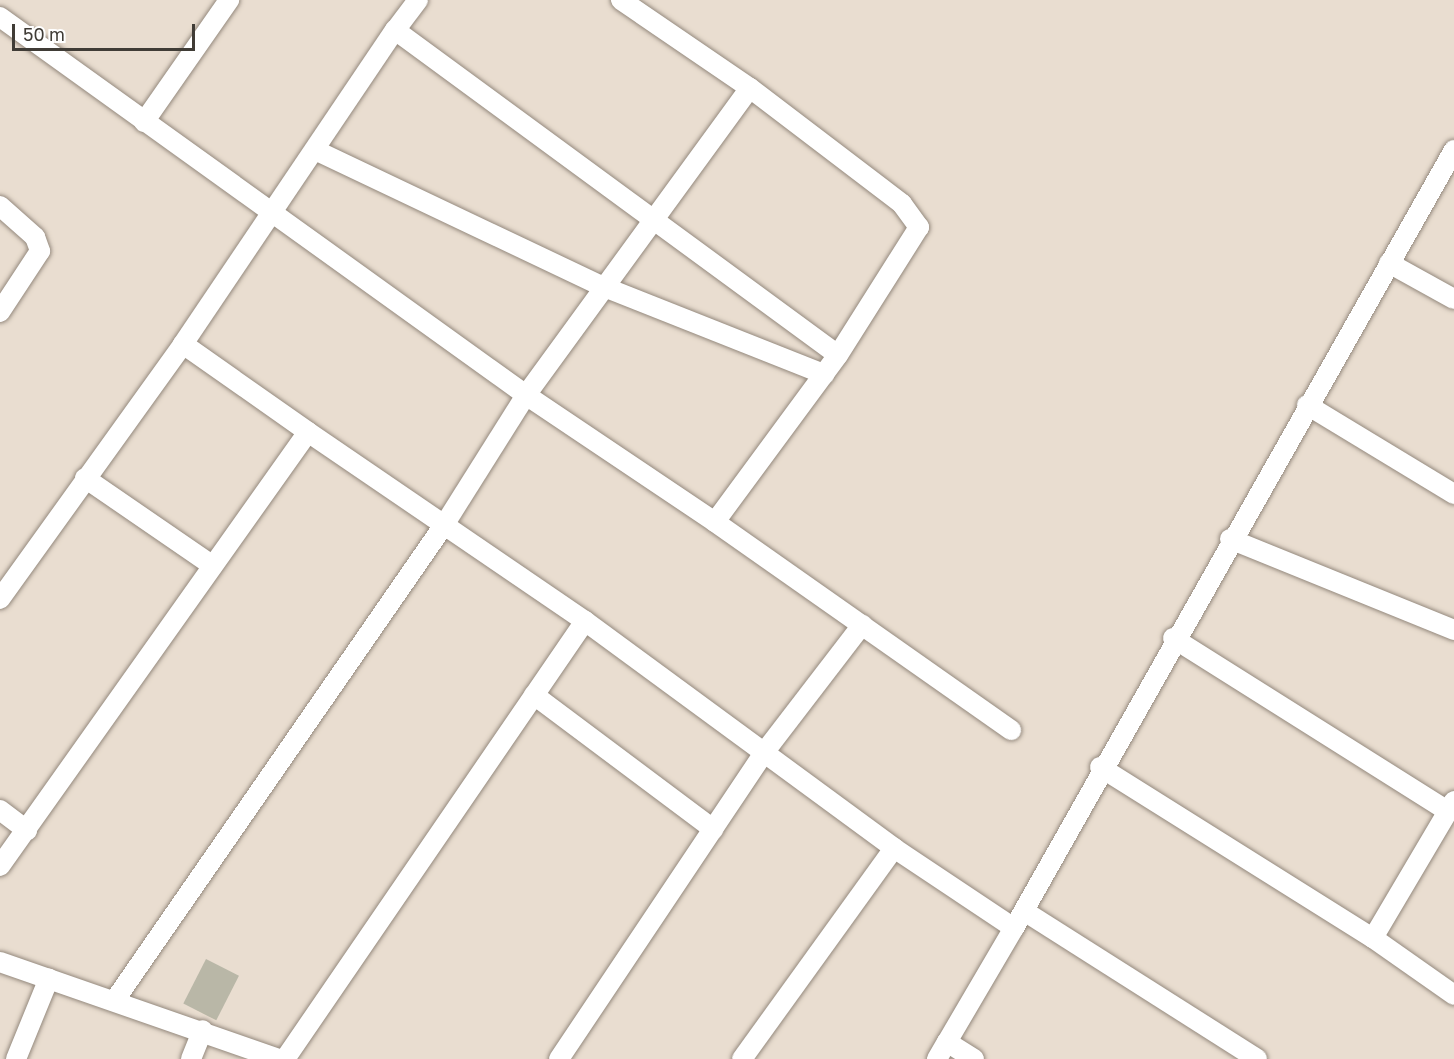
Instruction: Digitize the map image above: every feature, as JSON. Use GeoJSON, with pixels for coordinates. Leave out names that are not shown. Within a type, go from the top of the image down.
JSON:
{"type":"FeatureCollection","features":[{"type":"Feature","properties":{"kind":"street"},"geometry":{"type":"LineString","coordinates":[[144,122],[230,0]]}},
{"type":"Feature","properties":{"kind":"street"},"geometry":{"type":"LineString","coordinates":[[0,599],[183,344],[395,30],[418,0]]}},
{"type":"Feature","properties":{"kind":"street"},"geometry":{"type":"LineString","coordinates":[[621,0],[750,88],[902,204],[919,227],[838,355],[715,522]]}},
{"type":"Feature","properties":{"kind":"street"},"geometry":{"type":"LineString","coordinates":[[0,17],[526,395],[715,522],[1011,730]]}},
{"type":"Feature","properties":{"kind":"street"},"geometry":{"type":"LineString","coordinates":[[395,30],[651,221],[838,355]]}},
{"type":"Feature","properties":{"kind":"street"},"geometry":{"type":"LineString","coordinates":[[115,1000],[444,525],[526,395],[750,88]]}},
{"type":"Feature","properties":{"kind":"street"},"geometry":{"type":"LineString","coordinates":[[315,150],[604,287],[824,374]]}},
{"type":"Feature","properties":{"kind":"street"},"geometry":{"type":"LineString","coordinates":[[937,1059],[1019,919],[1100,767],[1454,150]]}},
{"type":"Feature","properties":{"kind":"street"},"geometry":{"type":"LineString","coordinates":[[0,206],[29,230],[39,250],[0,312]]}},
{"type":"Feature","properties":{"kind":"street"},"geometry":{"type":"LineString","coordinates":[[1389,263],[1454,299]]}},
{"type":"Feature","properties":{"kind":"street"},"geometry":{"type":"LineString","coordinates":[[183,344],[585,621],[763,754],[894,848],[1257,1059]]}},
{"type":"Feature","properties":{"kind":"street"},"geometry":{"type":"LineString","coordinates":[[1307,405],[1454,494]]}},
{"type":"Feature","properties":{"kind":"street"},"geometry":{"type":"LineString","coordinates":[[0,866],[308,432]]}},
{"type":"Feature","properties":{"kind":"street"},"geometry":{"type":"LineString","coordinates":[[85,478],[213,566]]}},
{"type":"Feature","properties":{"kind":"street"},"geometry":{"type":"LineString","coordinates":[[1230,539],[1454,630]]}},
{"type":"Feature","properties":{"kind":"street"},"geometry":{"type":"LineString","coordinates":[[285,1059],[585,621]]}},
{"type":"Feature","properties":{"kind":"street"},"geometry":{"type":"LineString","coordinates":[[566,1056],[763,754],[862,625]]}},
{"type":"Feature","properties":{"kind":"street"},"geometry":{"type":"LineString","coordinates":[[1173,639],[1451,806],[1373,938]]}},
{"type":"Feature","properties":{"kind":"street"},"geometry":{"type":"LineString","coordinates":[[534,695],[713,829]]}},
{"type":"Feature","properties":{"kind":"street"},"geometry":{"type":"LineString","coordinates":[[1100,767],[1373,938],[1454,995]]}},
{"type":"Feature","properties":{"kind":"street"},"geometry":{"type":"LineString","coordinates":[[0,810],[27,830]]}},
{"type":"Feature","properties":{"kind":"street"},"geometry":{"type":"LineString","coordinates":[[742,1059],[894,848]]}},
{"type":"Feature","properties":{"kind":"street"},"geometry":{"type":"LineString","coordinates":[[0,962],[203,1030],[279,1059]]}},
{"type":"Feature","properties":{"kind":"street"},"geometry":{"type":"LineString","coordinates":[[16,1059],[49,978]]}},
{"type":"Feature","properties":{"kind":"street"},"geometry":{"type":"LineString","coordinates":[[191,1059],[203,1030]]}},
{"type":"Feature","properties":{"kind":"street"},"geometry":{"type":"LineString","coordinates":[[947,1042],[974,1059]]}},
{"type":"Feature","properties":{"kind":"building"},"geometry":{"type":"Polygon","coordinates":[[[206,959],[239,976],[216,1020],[183,1004],[206,959]]]}}]}
